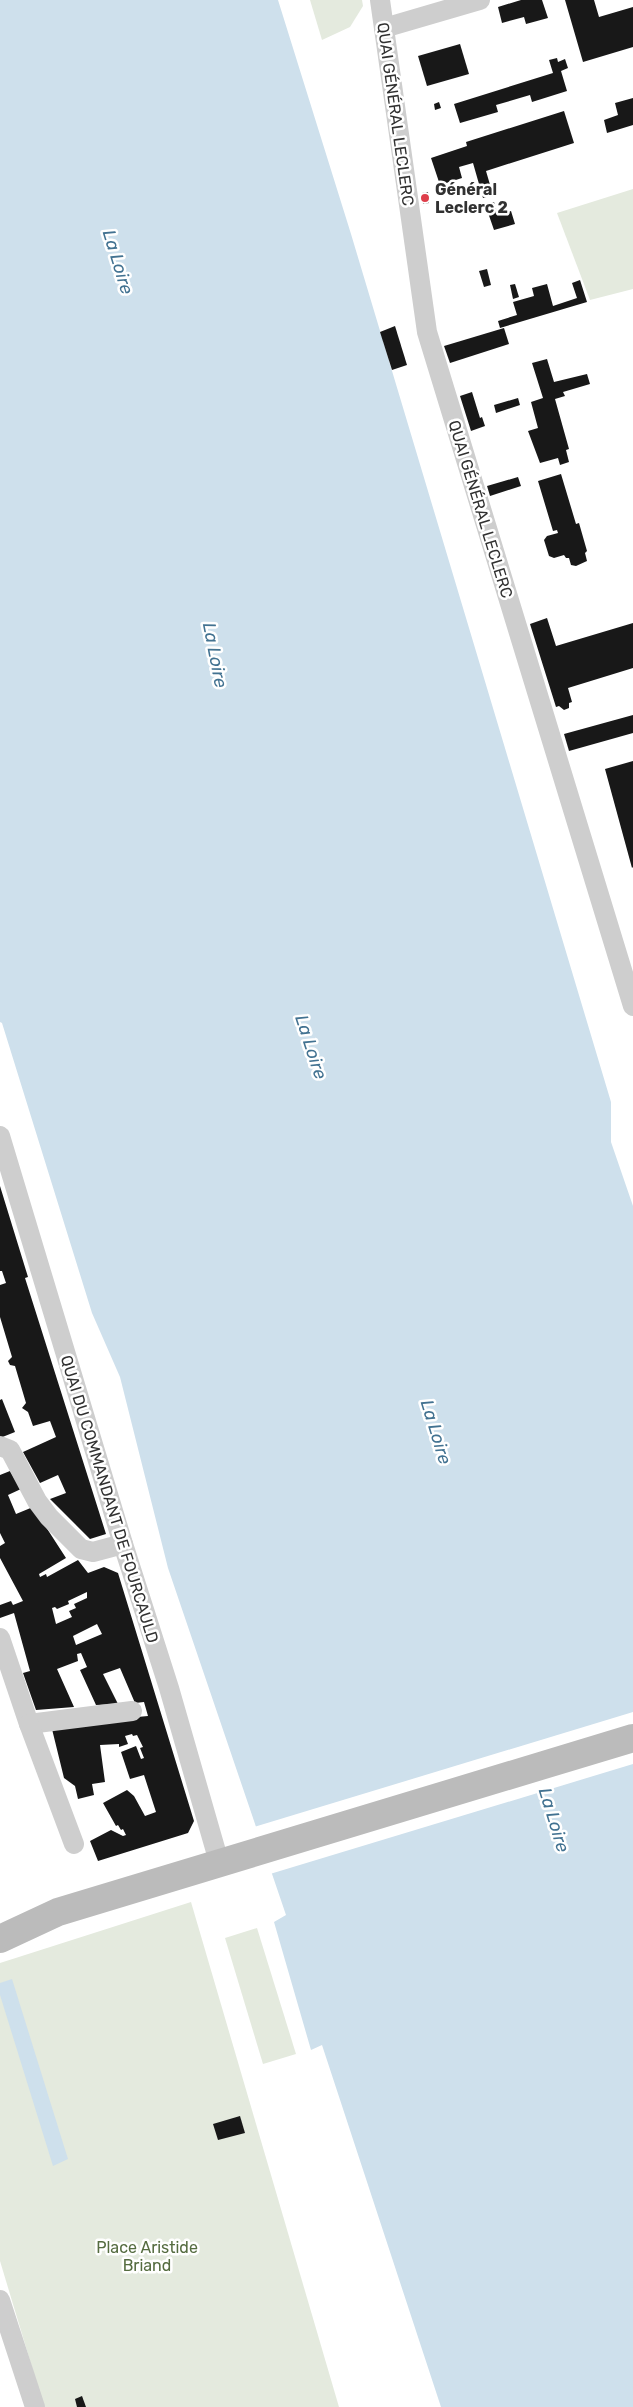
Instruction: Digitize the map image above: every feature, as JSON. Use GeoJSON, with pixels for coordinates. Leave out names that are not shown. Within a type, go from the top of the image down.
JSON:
{"type":"FeatureCollection","features":[{"type":"Feature","properties":{"kind":"main road"},"geometry":{"type":"LineString","coordinates":[[0,1939],[58,1912],[633,1738]]}},
{"type":"Feature","properties":{"kind":"main road"},"geometry":{"type":"LineString","coordinates":[[0,1920],[58,1912]]}},
{"type":"Feature","properties":{"kind":"street","name":"QUAI GÉNÉRAL LECLERC"},"geometry":{"type":"LineString","coordinates":[[380,0],[427,332],[633,1006]]}},
{"type":"Feature","properties":{"kind":"street"},"geometry":{"type":"LineString","coordinates":[[384,28],[480,0]]}},
{"type":"Feature","properties":{"kind":"street","name":"QUAI DU COMMANDANT DE FOURCAULD"},"geometry":{"type":"LineString","coordinates":[[0,1136],[123,1544],[172,1697],[219,1862]]}},
{"type":"Feature","properties":{"kind":"street"},"geometry":{"type":"LineString","coordinates":[[0,1446],[10,1450],[37,1502],[81,1549],[93,1552],[123,1544]]}},
{"type":"Feature","properties":{"kind":"street"},"geometry":{"type":"LineString","coordinates":[[0,1638],[29,1724],[74,1844]]}},
{"type":"Feature","properties":{"kind":"street"},"geometry":{"type":"LineString","coordinates":[[29,1724],[132,1711]]}},
{"type":"Feature","properties":{"kind":"street"},"geometry":{"type":"LineString","coordinates":[[0,2300],[36,2407]]}},
{"type":"Feature","properties":{"kind":"green space"},"geometry":{"type":"Polygon","coordinates":[[[310,0],[362,0],[363,6],[350,27],[322,40],[310,0]]]}},
{"type":"Feature","properties":{"kind":"green space"},"geometry":{"type":"Polygon","coordinates":[[[633,189],[633,289],[590,300],[557,213],[633,189]]]}},
{"type":"Feature","properties":{"kind":"green space","name":"Place Aristide Briand"},"geometry":{"type":"Polygon","coordinates":[[[191,1902],[339,2407],[44,2407],[0,2261],[0,1963],[191,1902]]]}},
{"type":"Feature","properties":{"kind":"green space"},"geometry":{"type":"Polygon","coordinates":[[[257,1928],[296,2054],[263,2064],[225,1938],[257,1928]]]}},
{"type":"Feature","properties":{"kind":"water","name":"La Loire"},"geometry":{"type":"Polygon","coordinates":[[[0,0],[278,0],[351,234],[611,1102],[611,1142],[633,1206],[633,2407],[441,2407],[322,2045],[311,2050],[274,1922],[286,1915],[168,1568],[120,1377],[92,1313],[2,1023],[0,1022],[0,0]]]}},
{"type":"Feature","properties":{"kind":"water"},"geometry":{"type":"Polygon","coordinates":[[[12,1979],[68,2159],[53,2166],[0,1995],[0,1983],[12,1979]]]}},
{"type":"Feature","properties":{"kind":"pier"},"geometry":{"type":"Polygon","coordinates":[[[633,1712],[633,1764],[270,1874],[254,1827],[633,1712]]]}},
{"type":"Feature","properties":{"kind":"building"},"geometry":{"type":"Polygon","coordinates":[[[521,0],[542,0],[548,18],[526,24],[524,17],[502,23],[498,7],[521,0]]]}},
{"type":"Feature","properties":{"kind":"building"},"geometry":{"type":"Polygon","coordinates":[[[565,0],[594,0],[599,17],[633,7],[633,47],[583,62],[565,0]]]}},
{"type":"Feature","properties":{"kind":"building"},"geometry":{"type":"Polygon","coordinates":[[[460,44],[469,74],[427,86],[418,56],[460,44]]]}},
{"type":"Feature","properties":{"kind":"building"},"geometry":{"type":"Polygon","coordinates":[[[557,58],[558,62],[565,59],[568,68],[561,71],[567,91],[532,102],[530,95],[496,105],[498,112],[460,123],[454,104],[553,73],[549,60],[557,58]]]}},
{"type":"Feature","properties":{"kind":"building"},"geometry":{"type":"Polygon","coordinates":[[[633,98],[633,125],[607,133],[604,120],[618,115],[615,103],[633,98]]]}},
{"type":"Feature","properties":{"kind":"building"},"geometry":{"type":"Polygon","coordinates":[[[439,102],[441,108],[435,110],[434,104],[439,102]]]}},
{"type":"Feature","properties":{"kind":"building"},"geometry":{"type":"Polygon","coordinates":[[[564,111],[574,143],[486,171],[493,195],[483,198],[473,163],[459,167],[462,178],[440,185],[431,158],[467,146],[466,142],[564,111]]]}},
{"type":"Feature","properties":{"kind":"building","name":"Général Leclerc 2"},"geometry":{"type":"Polygon","coordinates":[[[428,192],[429,203],[423,204],[422,193],[428,192]]]}},
{"type":"Feature","properties":{"kind":"building"},"geometry":{"type":"Polygon","coordinates":[[[494,202],[498,215],[511,211],[515,224],[494,230],[485,204],[494,202]]]}},
{"type":"Feature","properties":{"kind":"building"},"geometry":{"type":"Polygon","coordinates":[[[487,269],[491,285],[484,287],[479,271],[487,269]]]}},
{"type":"Feature","properties":{"kind":"building"},"geometry":{"type":"Polygon","coordinates":[[[580,280],[587,302],[500,328],[498,321],[517,315],[513,302],[534,296],[532,288],[547,284],[553,306],[577,298],[572,283],[580,280]]]}},
{"type":"Feature","properties":{"kind":"building"},"geometry":{"type":"Polygon","coordinates":[[[515,284],[519,297],[513,299],[510,285],[515,284]]]}},
{"type":"Feature","properties":{"kind":"building"},"geometry":{"type":"Polygon","coordinates":[[[395,326],[407,365],[392,370],[380,332],[395,326]]]}},
{"type":"Feature","properties":{"kind":"building"},"geometry":{"type":"Polygon","coordinates":[[[504,328],[509,344],[450,363],[444,346],[504,328]]]}},
{"type":"Feature","properties":{"kind":"building"},"geometry":{"type":"Polygon","coordinates":[[[547,359],[554,382],[587,374],[590,384],[563,392],[565,396],[555,399],[569,449],[566,450],[569,462],[560,465],[558,458],[540,463],[528,431],[538,428],[531,402],[543,398],[532,363],[547,359]]]}},
{"type":"Feature","properties":{"kind":"building"},"geometry":{"type":"Polygon","coordinates":[[[472,392],[480,418],[482,417],[485,426],[471,431],[460,396],[472,392]]]}},
{"type":"Feature","properties":{"kind":"building"},"geometry":{"type":"Polygon","coordinates":[[[518,398],[520,405],[496,413],[494,405],[518,398]]]}},
{"type":"Feature","properties":{"kind":"building"},"geometry":{"type":"Polygon","coordinates":[[[561,474],[576,524],[579,523],[587,551],[585,553],[587,561],[576,566],[571,565],[569,558],[566,558],[564,555],[554,558],[549,556],[544,540],[547,536],[558,533],[557,530],[553,531],[538,481],[561,474]]]}},
{"type":"Feature","properties":{"kind":"building"},"geometry":{"type":"Polygon","coordinates":[[[518,477],[521,486],[490,496],[487,486],[518,477]]]}},
{"type":"Feature","properties":{"kind":"building"},"geometry":{"type":"Polygon","coordinates":[[[547,618],[556,646],[633,623],[633,668],[568,688],[572,702],[569,703],[569,708],[564,710],[559,706],[556,707],[530,624],[547,618]]]}},
{"type":"Feature","properties":{"kind":"building"},"geometry":{"type":"Polygon","coordinates":[[[633,715],[633,733],[569,751],[564,734],[633,715]]]}},
{"type":"Feature","properties":{"kind":"building"},"geometry":{"type":"Polygon","coordinates":[[[633,761],[633,867],[632,868],[605,769],[633,761]]]}},
{"type":"Feature","properties":{"kind":"building"},"geometry":{"type":"Polygon","coordinates":[[[0,1186],[28,1277],[25,1278],[106,1534],[90,1539],[50,1499],[66,1493],[58,1475],[40,1483],[23,1452],[56,1437],[50,1421],[33,1426],[28,1412],[22,1408],[26,1403],[15,1366],[10,1365],[8,1361],[12,1357],[0,1317],[0,1285],[6,1283],[2,1271],[0,1271],[0,1186]]]}},
{"type":"Feature","properties":{"kind":"building"},"geometry":{"type":"Polygon","coordinates":[[[2,1399],[15,1432],[0,1438],[0,1400],[2,1399]]]}},
{"type":"Feature","properties":{"kind":"building"},"geometry":{"type":"Polygon","coordinates":[[[10,1471],[21,1489],[8,1495],[16,1514],[33,1507],[66,1558],[39,1574],[40,1577],[46,1574],[47,1577],[78,1560],[88,1573],[104,1567],[118,1573],[194,1821],[188,1833],[98,1861],[90,1841],[111,1830],[123,1836],[126,1835],[123,1829],[121,1830],[118,1825],[116,1826],[103,1803],[127,1790],[134,1796],[145,1816],[156,1812],[144,1775],[130,1779],[121,1752],[136,1746],[141,1759],[144,1758],[140,1748],[143,1747],[137,1735],[133,1736],[132,1734],[125,1736],[128,1744],[119,1747],[119,1744],[100,1745],[105,1782],[92,1784],[94,1795],[78,1799],[75,1786],[64,1778],[51,1725],[148,1716],[144,1702],[135,1703],[120,1668],[103,1674],[118,1704],[96,1705],[80,1670],[87,1667],[81,1653],[77,1654],[78,1661],[57,1669],[74,1707],[36,1710],[23,1673],[30,1671],[14,1613],[0,1618],[0,1605],[11,1601],[13,1605],[23,1601],[0,1558],[0,1546],[5,1543],[0,1533],[0,1475],[10,1471]],[[87,1592],[68,1601],[69,1604],[57,1609],[55,1607],[52,1608],[56,1624],[72,1617],[69,1611],[76,1608],[74,1604],[87,1598],[87,1592]],[[97,1624],[73,1636],[76,1645],[102,1634],[97,1624]]]}},
{"type":"Feature","properties":{"kind":"building"},"geometry":{"type":"Polygon","coordinates":[[[240,2116],[245,2133],[218,2140],[213,2124],[240,2116]]]}},
{"type":"Feature","properties":{"kind":"building"},"geometry":{"type":"Polygon","coordinates":[[[82,2396],[86,2407],[77,2407],[75,2399],[82,2396]]]}},
{"type":"Feature","properties":{"kind":"place","name":"Général Leclerc 2"},"geometry":{"type":"Point","coordinates":[425,198]}}]}
